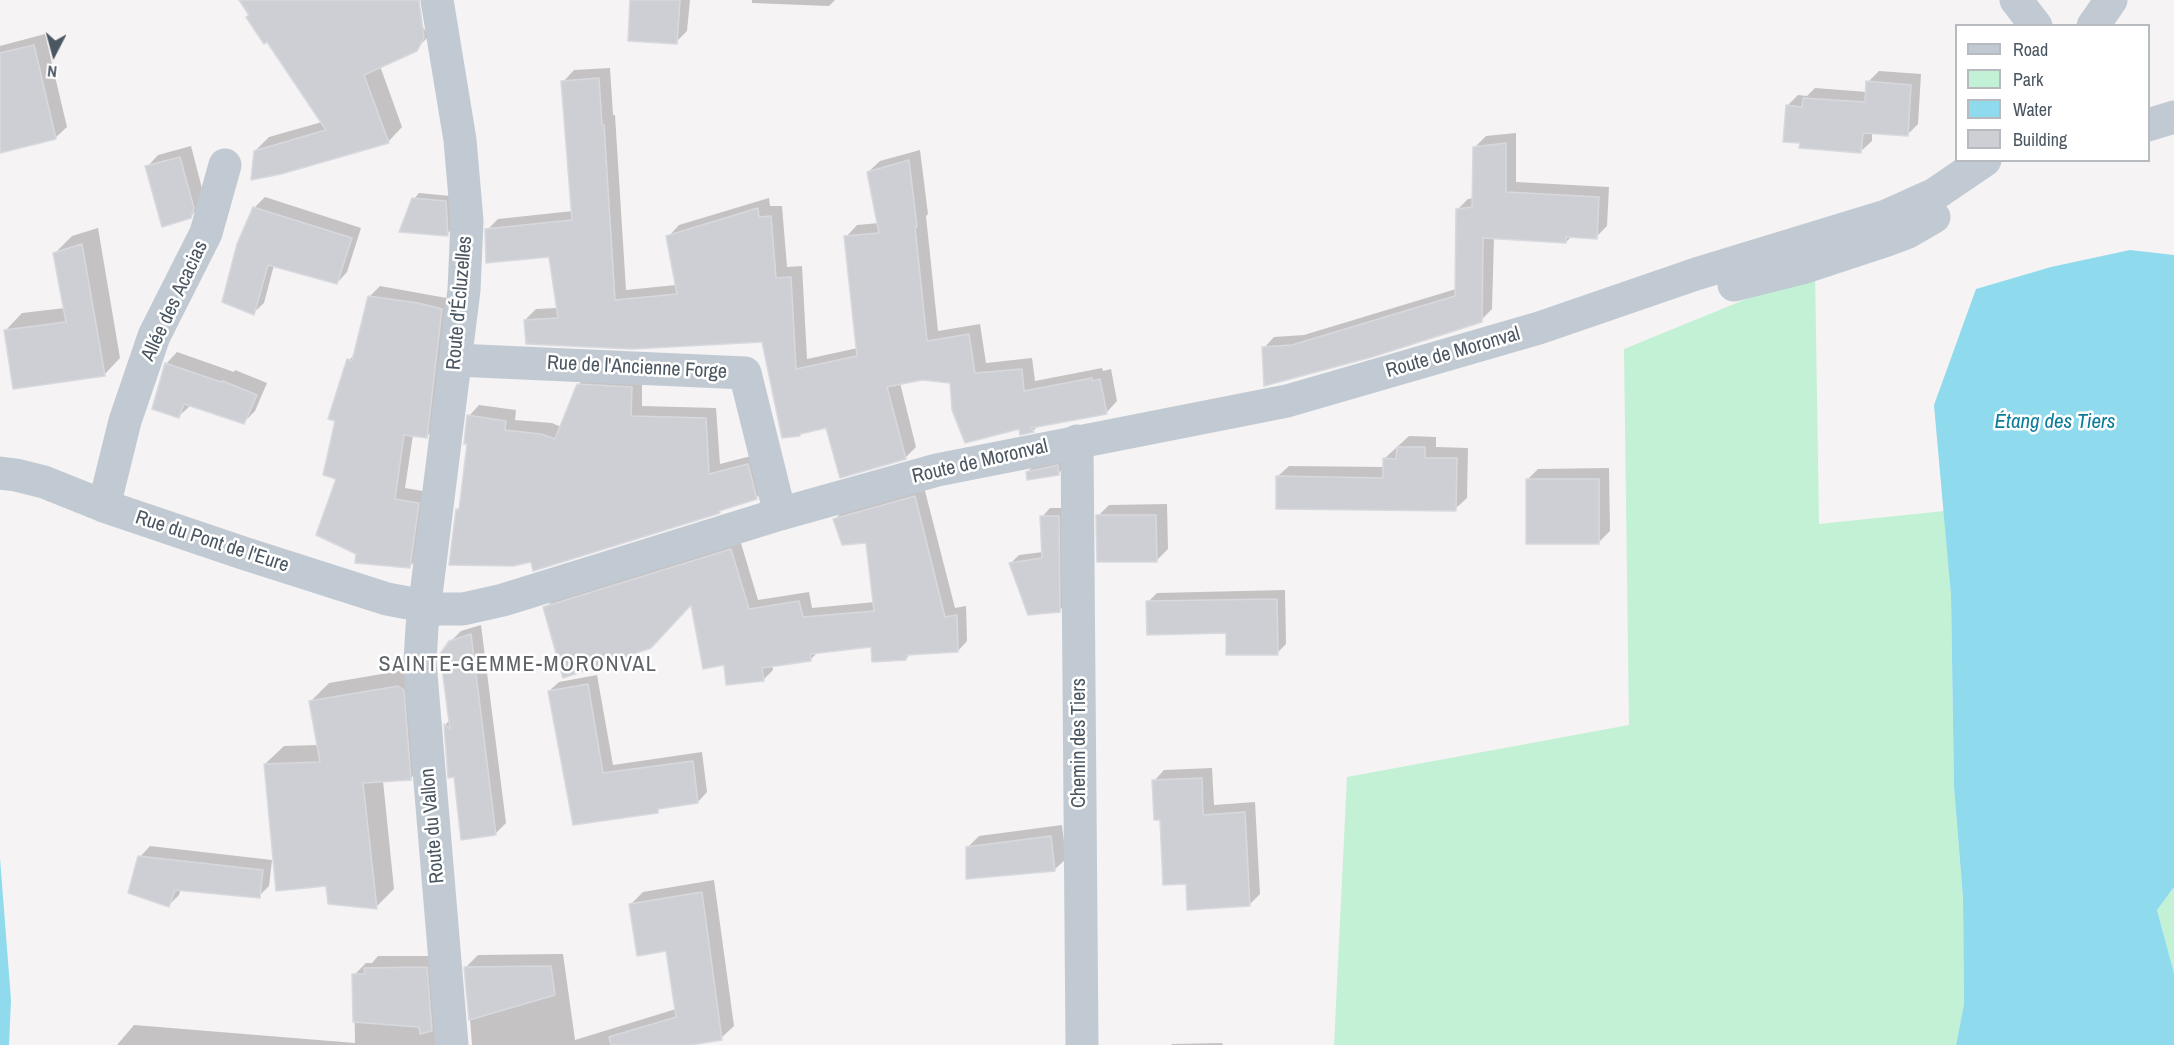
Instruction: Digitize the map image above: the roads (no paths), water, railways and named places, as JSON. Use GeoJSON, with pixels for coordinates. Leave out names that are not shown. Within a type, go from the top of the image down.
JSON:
{"type":"FeatureCollection","features":[{"type":"Feature","properties":{"kind":"street","name":"Route d'Écluzelles"},"geometry":{"type":"LineString","coordinates":[[425,607],[456,360],[467,221],[460,140],[437,0]]}},
{"type":"Feature","properties":{"kind":"street"},"geometry":{"type":"LineString","coordinates":[[2016,0],[2034,24]]}},
{"type":"Feature","properties":{"kind":"street"},"geometry":{"type":"LineString","coordinates":[[2094,24],[2111,0]]}},
{"type":"Feature","properties":{"kind":"street"},"geometry":{"type":"LineString","coordinates":[[2150,124],[2174,117]]}},
{"type":"Feature","properties":{"kind":"street","name":"Route de Moronval"},"geometry":{"type":"LineString","coordinates":[[425,607],[440,609],[476,607],[780,514],[937,470],[1287,401],[1539,328],[1696,274],[1886,216],[1935,194],[1982,162]]}},
{"type":"Feature","properties":{"kind":"street","name":"Route de Moronval"},"geometry":{"type":"LineString","coordinates":[[1539,328],[1702,294],[1802,268],[1887,240],[1908,232],[1944,210],[1973,187],[1996,162]]}},
{"type":"Feature","properties":{"kind":"street","name":"Allée des Acacias"},"geometry":{"type":"LineString","coordinates":[[104,506],[125,421],[154,336],[206,233],[225,165]]}},
{"type":"Feature","properties":{"kind":"street","name":"Rue de l'Ancienne Forge"},"geometry":{"type":"LineString","coordinates":[[456,360],[745,373],[780,514]]}},
{"type":"Feature","properties":{"kind":"street","name":"Chemin des Tiers"},"geometry":{"type":"LineString","coordinates":[[1077,441],[1082,1045]]}},
{"type":"Feature","properties":{"kind":"street","name":"Rue du Pont de l'Eure"},"geometry":{"type":"LineString","coordinates":[[0,473],[44,482],[104,506],[358,589],[425,607]]}},
{"type":"Feature","properties":{"kind":"street","name":"Route du Vallon"},"geometry":{"type":"LineString","coordinates":[[425,607],[421,646],[422,690],[452,1045]]}},
{"type":"Feature","properties":{"kind":"water","name":"Étang des Tiers"},"geometry":{"type":"Polygon","coordinates":[[[2130,250],[2174,255],[2174,887],[2157,910],[2174,973],[2174,1045],[1956,1045],[1964,1004],[1963,898],[1954,787],[1951,596],[1934,405],[1976,289],[2051,267],[2130,250]]]}},
{"type":"Feature","properties":{"kind":"water"},"geometry":{"type":"Polygon","coordinates":[[[0,858],[11,1000],[9,1045],[0,1045],[0,858]]]}},
{"type":"Feature","properties":{"kind":"district","name":"SAINTE-GEMME-MORONVAL"},"geometry":{"type":"Point","coordinates":[518,665]}}]}
